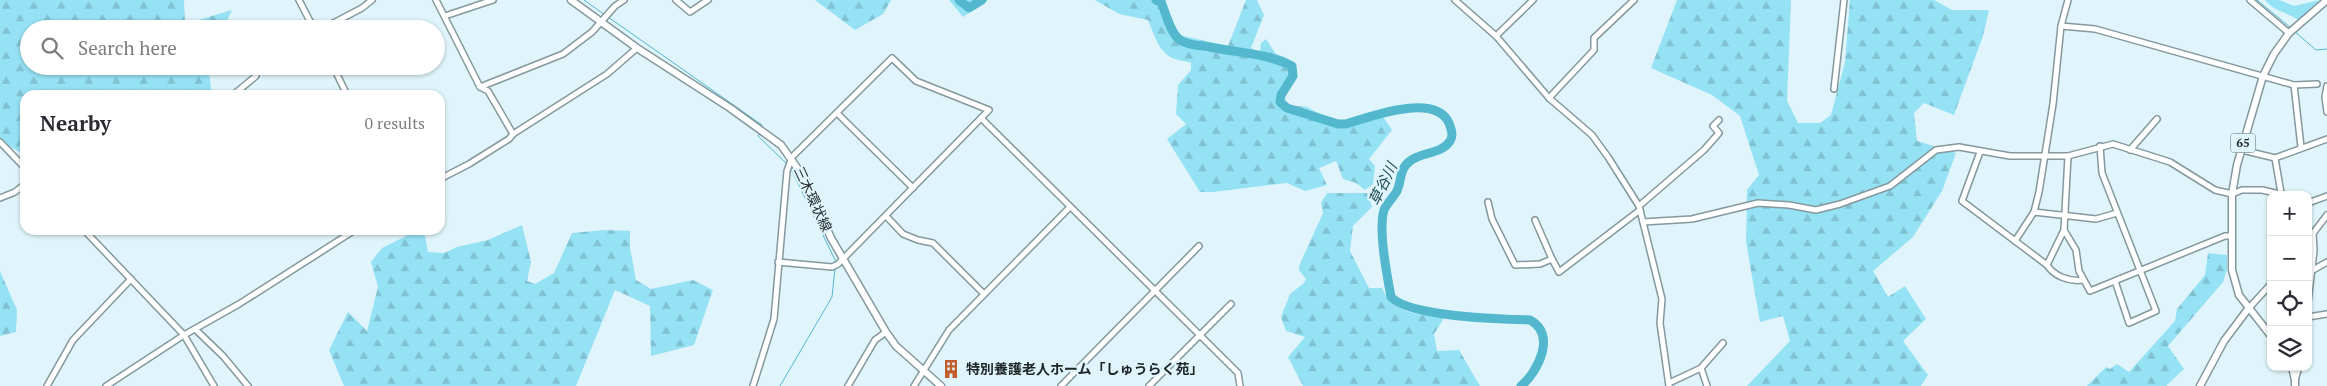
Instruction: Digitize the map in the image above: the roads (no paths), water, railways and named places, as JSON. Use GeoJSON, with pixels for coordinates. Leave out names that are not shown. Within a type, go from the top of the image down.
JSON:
{"type":"FeatureCollection","features":[{"type":"Feature","properties":{"kind":"main road","name":"三木環状線"},"geometry":{"type":"LineString","coordinates":[[571,0],[637,48],[765,132],[781,145],[792,157],[805,179],[831,238],[886,332],[896,346],[941,386]]}},
{"type":"Feature","properties":{"kind":"main road","name":"65"},"geometry":{"type":"LineString","coordinates":[[2267,331],[2248,309],[2239,294],[2232,270],[2232,194],[2242,150],[2263,76],[2274,54],[2289,33],[2327,0]]}},
{"type":"Feature","properties":{"kind":"main road"},"geometry":{"type":"LineString","coordinates":[[2200,386],[2224,341],[2248,309]]}},
{"type":"Feature","properties":{"kind":"street"},"geometry":{"type":"LineString","coordinates":[[299,0],[309,20]]}},
{"type":"Feature","properties":{"kind":"street"},"geometry":{"type":"LineString","coordinates":[[339,20],[362,8],[372,0]]}},
{"type":"Feature","properties":{"kind":"street"},"geometry":{"type":"LineString","coordinates":[[436,0],[480,86],[488,91],[513,134]]}},
{"type":"Feature","properties":{"kind":"street"},"geometry":{"type":"LineString","coordinates":[[445,16],[493,0]]}},
{"type":"Feature","properties":{"kind":"street"},"geometry":{"type":"LineString","coordinates":[[480,86],[563,54],[624,0]]}},
{"type":"Feature","properties":{"kind":"street"},"geometry":{"type":"LineString","coordinates":[[676,0],[690,12],[708,0]]}},
{"type":"Feature","properties":{"kind":"street"},"geometry":{"type":"LineString","coordinates":[[1455,0],[1496,36],[1549,98],[1592,136],[1608,157],[1639,208],[1662,299],[1660,323],[1669,384],[1701,368],[1723,343]]}},
{"type":"Feature","properties":{"kind":"street"},"geometry":{"type":"LineString","coordinates":[[1496,36],[1533,0]]}},
{"type":"Feature","properties":{"kind":"street"},"geometry":{"type":"LineString","coordinates":[[1549,98],[1594,50],[1594,38],[1634,0]]}},
{"type":"Feature","properties":{"kind":"street"},"geometry":{"type":"LineString","coordinates":[[1834,89],[1844,0]]}},
{"type":"Feature","properties":{"kind":"street"},"geometry":{"type":"LineString","coordinates":[[2015,241],[2034,212],[2039,192],[2053,104],[2061,26],[2068,0]]}},
{"type":"Feature","properties":{"kind":"street"},"geometry":{"type":"LineString","coordinates":[[2250,0],[2289,33]]}},
{"type":"Feature","properties":{"kind":"street"},"geometry":{"type":"LineString","coordinates":[[2061,26],[2095,29],[2294,85],[2316,84]]}},
{"type":"Feature","properties":{"kind":"street"},"geometry":{"type":"LineString","coordinates":[[445,176],[509,139],[513,134],[608,74],[637,48]]}},
{"type":"Feature","properties":{"kind":"street"},"geometry":{"type":"LineString","coordinates":[[753,386],[774,319],[778,262],[787,172],[792,157],[892,58],[916,81],[989,110],[843,259],[832,267],[778,262]]}},
{"type":"Feature","properties":{"kind":"street"},"geometry":{"type":"LineString","coordinates":[[239,90],[256,75]]}},
{"type":"Feature","properties":{"kind":"street"},"geometry":{"type":"LineString","coordinates":[[337,75],[345,90]]}},
{"type":"Feature","properties":{"kind":"street"},"geometry":{"type":"LineString","coordinates":[[2294,85],[2301,148]]}},
{"type":"Feature","properties":{"kind":"street"},"geometry":{"type":"LineString","coordinates":[[2327,86],[2324,98],[2327,112]]}},
{"type":"Feature","properties":{"kind":"street"},"geometry":{"type":"LineString","coordinates":[[836,113],[913,188]]}},
{"type":"Feature","properties":{"kind":"street"},"geometry":{"type":"LineString","coordinates":[[981,118],[1238,373],[1240,386]]}},
{"type":"Feature","properties":{"kind":"street"},"geometry":{"type":"LineString","coordinates":[[2130,150],[2158,119]]}},
{"type":"Feature","properties":{"kind":"street"},"geometry":{"type":"LineString","coordinates":[[1535,220],[1559,272],[1563,271],[1639,208],[1704,150],[1719,133],[1713,126],[1719,120]]}},
{"type":"Feature","properties":{"kind":"street"},"geometry":{"type":"LineString","coordinates":[[2242,150],[2275,158],[2327,139]]}},
{"type":"Feature","properties":{"kind":"street"},"geometry":{"type":"LineString","coordinates":[[0,142],[20,163]]}},
{"type":"Feature","properties":{"kind":"street"},"geometry":{"type":"LineString","coordinates":[[1643,222],[1692,219],[1758,203],[1789,205],[1816,210],[1840,204],[1890,186],[1936,150],[1958,148],[2010,156],[2068,156],[2113,144],[2170,162],[2215,190],[2232,194],[2242,190],[2267,192]]}},
{"type":"Feature","properties":{"kind":"street"},"geometry":{"type":"LineString","coordinates":[[2100,146],[2102,174],[2156,311],[2129,323],[2115,281]]}},
{"type":"Feature","properties":{"kind":"street"},"geometry":{"type":"LineString","coordinates":[[1980,152],[1962,201],[2047,265],[2052,272],[2073,282],[2083,280]]}},
{"type":"Feature","properties":{"kind":"street"},"geometry":{"type":"LineString","coordinates":[[2047,265],[2064,230],[2068,156]]}},
{"type":"Feature","properties":{"kind":"street"},"geometry":{"type":"LineString","coordinates":[[2275,158],[2281,191]]}},
{"type":"Feature","properties":{"kind":"street"},"geometry":{"type":"LineString","coordinates":[[0,198],[20,188]]}},
{"type":"Feature","properties":{"kind":"street"},"geometry":{"type":"LineString","coordinates":[[2312,202],[2327,196]]}},
{"type":"Feature","properties":{"kind":"street"},"geometry":{"type":"LineString","coordinates":[[1488,202],[1492,219],[1515,265],[1540,264],[1552,259]]}},
{"type":"Feature","properties":{"kind":"street"},"geometry":{"type":"LineString","coordinates":[[914,386],[949,330],[1070,207]]}},
{"type":"Feature","properties":{"kind":"street"},"geometry":{"type":"LineString","coordinates":[[2034,212],[2096,220],[2117,213]]}},
{"type":"Feature","properties":{"kind":"street"},"geometry":{"type":"LineString","coordinates":[[2311,236],[2327,215]]}},
{"type":"Feature","properties":{"kind":"street"},"geometry":{"type":"LineString","coordinates":[[886,216],[903,234],[918,240],[932,242],[984,294]]}},
{"type":"Feature","properties":{"kind":"street"},"geometry":{"type":"LineString","coordinates":[[2064,230],[2076,250],[2083,280],[2090,291],[2226,236],[2232,236]]}},
{"type":"Feature","properties":{"kind":"street"},"geometry":{"type":"LineString","coordinates":[[2311,281],[2313,233]]}},
{"type":"Feature","properties":{"kind":"street"},"geometry":{"type":"LineString","coordinates":[[89,235],[184,335],[214,386]]}},
{"type":"Feature","properties":{"kind":"street"},"geometry":{"type":"LineString","coordinates":[[106,386],[184,335],[239,304],[347,235]]}},
{"type":"Feature","properties":{"kind":"street"},"geometry":{"type":"LineString","coordinates":[[1061,386],[1199,246]]}},
{"type":"Feature","properties":{"kind":"street"},"geometry":{"type":"LineString","coordinates":[[2313,270],[2327,262]]}},
{"type":"Feature","properties":{"kind":"street"},"geometry":{"type":"LineString","coordinates":[[47,386],[72,340],[131,279]]}},
{"type":"Feature","properties":{"kind":"street"},"geometry":{"type":"LineString","coordinates":[[2248,309],[2267,288]]}},
{"type":"Feature","properties":{"kind":"street"},"geometry":{"type":"LineString","coordinates":[[1149,386],[1231,304]]}},
{"type":"Feature","properties":{"kind":"street"},"geometry":{"type":"LineString","coordinates":[[2312,316],[2327,314]]}},
{"type":"Feature","properties":{"kind":"street"},"geometry":{"type":"LineString","coordinates":[[195,329],[223,356],[248,386]]}},
{"type":"Feature","properties":{"kind":"street"},"geometry":{"type":"LineString","coordinates":[[848,386],[875,340],[886,332]]}},
{"type":"Feature","properties":{"kind":"street"},"geometry":{"type":"LineString","coordinates":[[1701,368],[1707,386]]}},
{"type":"Feature","properties":{"kind":"street"},"geometry":{"type":"LineString","coordinates":[[115,386],[116,380]]}},
{"type":"Feature","properties":{"kind":"waterway"},"geometry":{"type":"LineString","coordinates":[[584,0],[605,15]]}},
{"type":"Feature","properties":{"kind":"waterway","name":"草谷川"},"geometry":{"type":"LineString","coordinates":[[959,0],[969,8],[982,0]]}},
{"type":"Feature","properties":{"kind":"waterway","name":"草谷川"},"geometry":{"type":"LineString","coordinates":[[1156,0],[1161,2],[1174,33],[1183,42],[1272,58],[1292,66],[1293,76],[1281,95],[1280,102],[1287,108],[1338,124],[1346,124],[1401,109],[1430,109],[1441,114],[1451,128],[1450,141],[1442,149],[1415,158],[1406,164],[1402,171],[1399,187],[1384,210],[1382,229],[1385,265],[1391,297],[1401,304],[1435,313],[1478,318],[1530,320],[1538,326],[1544,343],[1538,363],[1521,386]]}},
{"type":"Feature","properties":{"kind":"waterway"},"geometry":{"type":"LineString","coordinates":[[2257,0],[2291,28]]}},
{"type":"Feature","properties":{"kind":"waterway"},"geometry":{"type":"LineString","coordinates":[[608,17],[762,125],[761,128]]}},
{"type":"Feature","properties":{"kind":"waterway"},"geometry":{"type":"LineString","coordinates":[[2294,31],[2316,50],[2327,49]]}},
{"type":"Feature","properties":{"kind":"waterway"},"geometry":{"type":"LineString","coordinates":[[759,134],[758,136],[787,164]]}},
{"type":"Feature","properties":{"kind":"waterway"},"geometry":{"type":"LineString","coordinates":[[791,169],[836,262]]}},
{"type":"Feature","properties":{"kind":"waterway"},"geometry":{"type":"LineString","coordinates":[[780,386],[832,297],[835,268]]}},
{"type":"Feature","properties":{"kind":"place","name":"特別養護老人ホーム「しゅうらく苑」"},"geometry":{"type":"Point","coordinates":[951,369]}}]}
